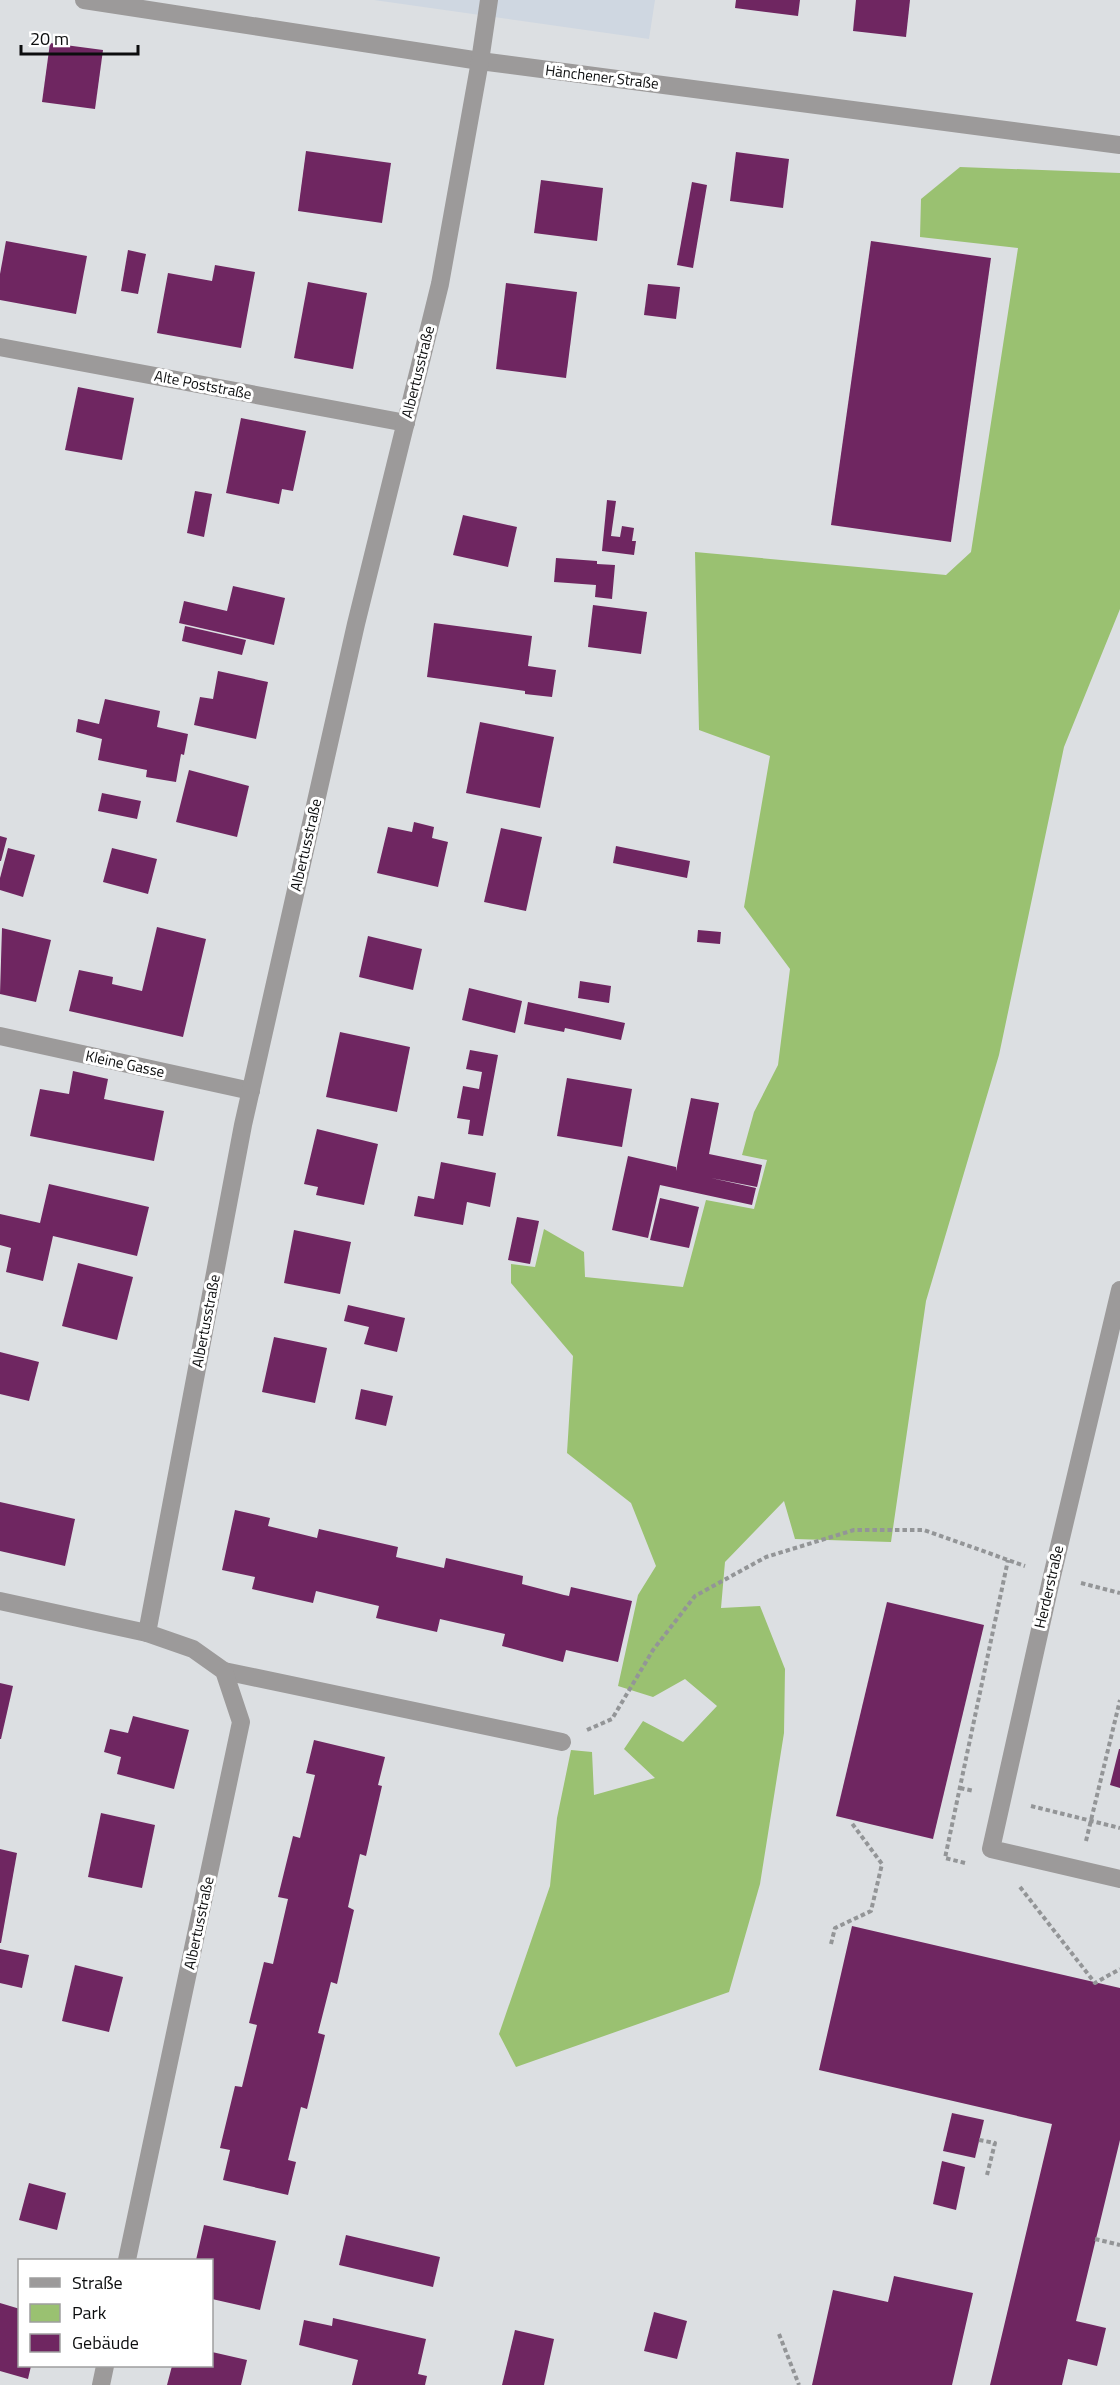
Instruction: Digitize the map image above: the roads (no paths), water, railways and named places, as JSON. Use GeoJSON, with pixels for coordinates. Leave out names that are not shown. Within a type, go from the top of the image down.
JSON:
{"type":"FeatureCollection","features":[{"type":"Feature","properties":{"kind":"street","name":"Hänchener Straße"},"geometry":{"type":"LineString","coordinates":[[84,0],[480,61],[1120,145]]}},
{"type":"Feature","properties":{"kind":"street","name":"Albertusstraße"},"geometry":{"type":"LineString","coordinates":[[147,1633],[251,1092],[354,636],[440,284],[489,0]]}},
{"type":"Feature","properties":{"kind":"street","name":"Alte Poststraße"},"geometry":{"type":"LineString","coordinates":[[0,347],[406,423]]}},
{"type":"Feature","properties":{"kind":"street","name":"Kleine Gasse"},"geometry":{"type":"LineString","coordinates":[[0,1036],[251,1092]]}},
{"type":"Feature","properties":{"kind":"street","name":"Herderstraße"},"geometry":{"type":"LineString","coordinates":[[1120,1290],[1116,1327],[1052,1576],[991,1849],[1120,1879]]}},
{"type":"Feature","properties":{"kind":"street"},"geometry":{"type":"LineString","coordinates":[[0,1601],[147,1633],[193,1649],[224,1671],[562,1742]]}},
{"type":"Feature","properties":{"kind":"street","name":"Albertusstraße"},"geometry":{"type":"LineString","coordinates":[[127,2259],[241,1722],[224,1671]]}},
{"type":"Feature","properties":{"kind":"street"},"geometry":{"type":"LineString","coordinates":[[101,2385],[105,2367]]}}]}
